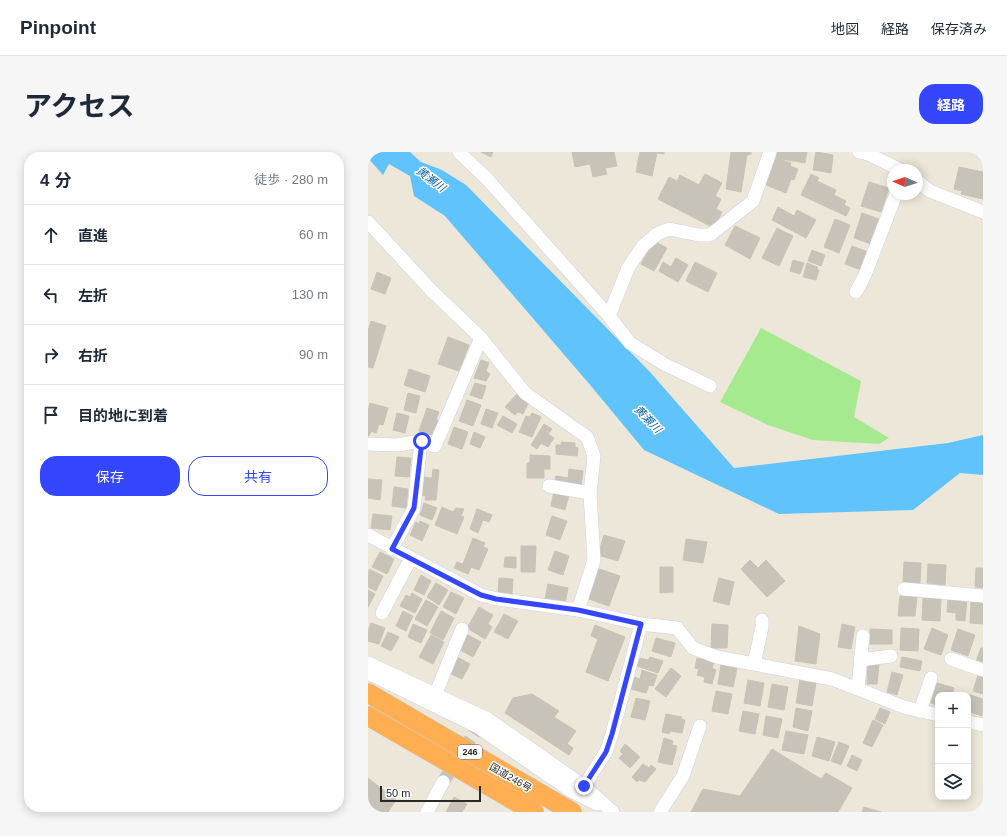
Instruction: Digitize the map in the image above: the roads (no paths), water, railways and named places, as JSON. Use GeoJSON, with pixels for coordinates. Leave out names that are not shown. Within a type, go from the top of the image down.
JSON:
{"type":"FeatureCollection","features":[{"type":"Feature","properties":{"kind":"highway","name":"国道246号"},"geometry":{"type":"LineString","coordinates":[[368,693],[572,812]]}},
{"type":"Feature","properties":{"kind":"highway","name":"国道246号"},"geometry":{"type":"LineString","coordinates":[[368,716],[534,812]]}},
{"type":"Feature","properties":{"kind":"street"},"geometry":{"type":"LineString","coordinates":[[459,152],[488,180],[609,316],[630,342],[664,364],[710,386]]}},
{"type":"Feature","properties":{"kind":"street"},"geometry":{"type":"LineString","coordinates":[[609,316],[628,268],[643,246],[657,234],[669,229],[699,235],[710,235],[753,201],[770,152]]}},
{"type":"Feature","properties":{"kind":"street"},"geometry":{"type":"LineString","coordinates":[[859,152],[868,154],[889,164]]}},
{"type":"Feature","properties":{"kind":"street"},"geometry":{"type":"LineString","coordinates":[[923,186],[930,191],[983,212]]}},
{"type":"Feature","properties":{"kind":"street"},"geometry":{"type":"LineString","coordinates":[[856,292],[865,275],[894,200]]}},
{"type":"Feature","properties":{"kind":"street"},"geometry":{"type":"LineString","coordinates":[[368,222],[431,290],[481,338],[525,393],[587,437],[594,456],[590,493],[594,560],[578,610]]}},
{"type":"Feature","properties":{"kind":"street"},"geometry":{"type":"LineString","coordinates":[[368,444],[397,445],[422,441],[435,446],[481,338]]}},
{"type":"Feature","properties":{"kind":"street"},"geometry":{"type":"LineString","coordinates":[[392,549],[414,508],[422,441]]}},
{"type":"Feature","properties":{"kind":"street"},"geometry":{"type":"LineString","coordinates":[[549,486],[590,493]]}},
{"type":"Feature","properties":{"kind":"street"},"geometry":{"type":"LineString","coordinates":[[368,536],[481,595],[496,599],[578,610],[641,624],[677,628],[693,648],[717,657],[832,679],[904,707],[935,714]]}},
{"type":"Feature","properties":{"kind":"street"},"geometry":{"type":"LineString","coordinates":[[382,613],[411,558]]}},
{"type":"Feature","properties":{"kind":"street"},"geometry":{"type":"LineString","coordinates":[[904,589],[983,596]]}},
{"type":"Feature","properties":{"kind":"street"},"geometry":{"type":"LineString","coordinates":[[754,664],[762,627],[762,620]]}},
{"type":"Feature","properties":{"kind":"street"},"geometry":{"type":"LineString","coordinates":[[584,786],[606,752],[641,624]]}},
{"type":"Feature","properties":{"kind":"street"},"geometry":{"type":"LineString","coordinates":[[436,695],[462,630]]}},
{"type":"Feature","properties":{"kind":"street"},"geometry":{"type":"LineString","coordinates":[[858,688],[863,636]]}},
{"type":"Feature","properties":{"kind":"street"},"geometry":{"type":"LineString","coordinates":[[860,660],[891,656]]}},
{"type":"Feature","properties":{"kind":"street"},"geometry":{"type":"LineString","coordinates":[[951,659],[983,670]]}},
{"type":"Feature","properties":{"kind":"street"},"geometry":{"type":"LineString","coordinates":[[368,663],[488,719],[584,786],[610,810]]}},
{"type":"Feature","properties":{"kind":"street"},"geometry":{"type":"LineString","coordinates":[[368,673],[478,727],[571,791],[610,810]]}},
{"type":"Feature","properties":{"kind":"street"},"geometry":{"type":"LineString","coordinates":[[920,711],[931,678]]}},
{"type":"Feature","properties":{"kind":"street"},"geometry":{"type":"LineString","coordinates":[[971,723],[983,725]]}},
{"type":"Feature","properties":{"kind":"street"},"geometry":{"type":"LineString","coordinates":[[660,812],[682,776],[700,726]]}},
{"type":"Feature","properties":{"kind":"street"},"geometry":{"type":"LineString","coordinates":[[427,812],[443,782]]}},
{"type":"Feature","properties":{"kind":"water","name":"黄瀬川"},"geometry":{"type":"Polygon","coordinates":[[[368,152],[410,152],[421,162],[442,170],[466,185],[650,372],[734,468],[948,443],[983,435],[983,475],[960,473],[913,510],[779,514],[644,450],[445,216],[414,196],[410,176],[389,164],[383,175],[368,158],[368,152]]]}},
{"type":"Feature","properties":{"kind":"tunnel"},"geometry":{"type":"LineString","coordinates":[[443,782],[478,727]]}}]}
